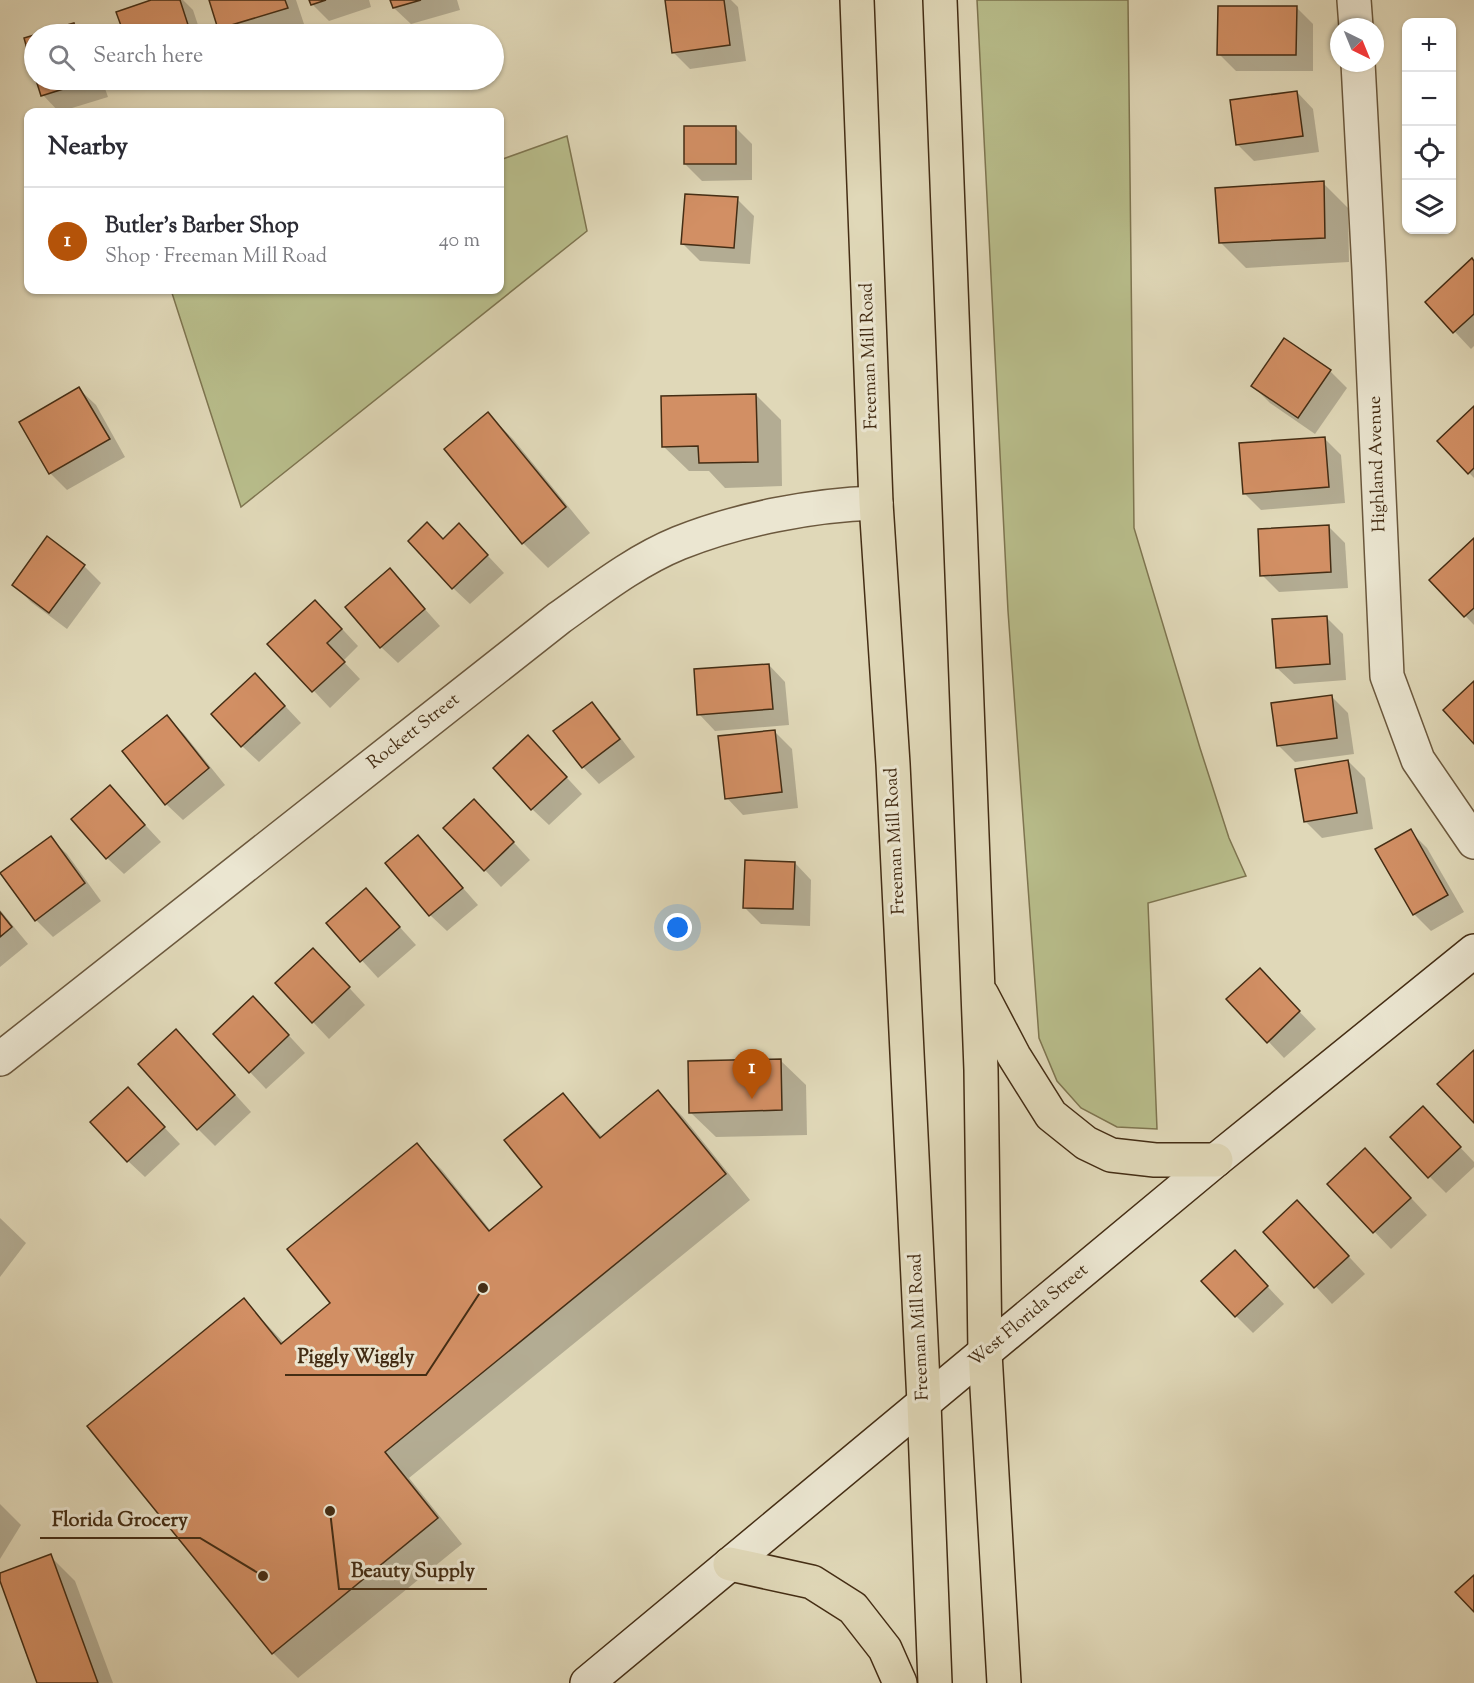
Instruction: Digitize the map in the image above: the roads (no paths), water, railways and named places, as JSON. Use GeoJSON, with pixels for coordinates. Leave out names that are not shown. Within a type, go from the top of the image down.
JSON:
{"type":"FeatureCollection","features":[{"type":"Feature","properties":{"kind":"main road","name":"Freeman Mill Road"},"geometry":{"type":"LineString","coordinates":[[856,0],[876,503],[893,764],[924,1403],[934,1683]]}},
{"type":"Feature","properties":{"kind":"main road"},"geometry":{"type":"LineString","coordinates":[[940,0],[981,1070],[985,1353],[1004,1683]]}},
{"type":"Feature","properties":{"kind":"main road"},"geometry":{"type":"LineString","coordinates":[[978,988],[1014,1056],[1051,1115],[1086,1143],[1111,1155],[1155,1160],[1216,1160]]}},
{"type":"Feature","properties":{"kind":"main road"},"geometry":{"type":"LineString","coordinates":[[729,1564],[812,1582],[853,1608],[885,1649],[900,1683]]}},
{"type":"Feature","properties":{"kind":"street"},"geometry":{"type":"LineString","coordinates":[[1354,0],[1355,18]]}},
{"type":"Feature","properties":{"kind":"street","name":"Highland Avenue"},"geometry":{"type":"LineString","coordinates":[[1358,72],[1387,676],[1418,760],[1474,842]]}},
{"type":"Feature","properties":{"kind":"street","name":"Rockett Street"},"geometry":{"type":"LineString","coordinates":[[0,1059],[549,625],[630,568],[679,543],[752,519],[851,504],[876,503]]}},
{"type":"Feature","properties":{"kind":"street","name":"West Florida Street"},"geometry":{"type":"LineString","coordinates":[[587,1683],[1216,1160],[1474,951]]}},
{"type":"Feature","properties":{"kind":"place","name":"Butler's Barber Shop"},"geometry":{"type":"Point","coordinates":[752,1099]}},
{"type":"Feature","properties":{"kind":"place","name":"Piggly Wiggly"},"geometry":{"type":"Point","coordinates":[483,1288]}},
{"type":"Feature","properties":{"kind":"place","name":"Beauty Supply"},"geometry":{"type":"Point","coordinates":[330,1511]}},
{"type":"Feature","properties":{"kind":"place","name":"Florida Grocery"},"geometry":{"type":"Point","coordinates":[263,1576]}}]}
